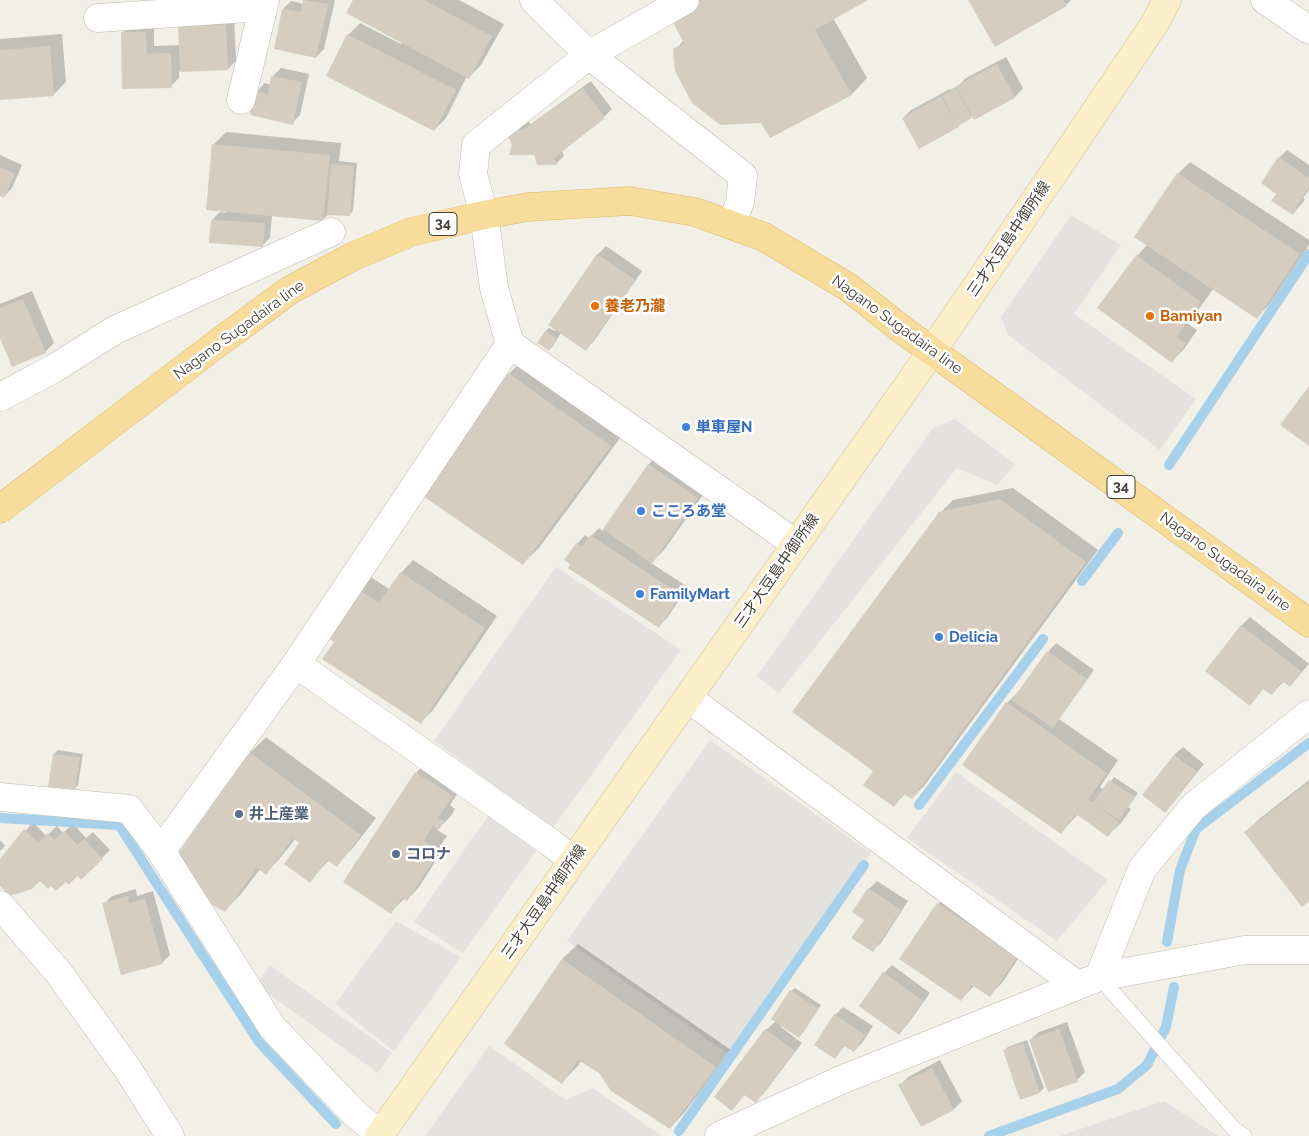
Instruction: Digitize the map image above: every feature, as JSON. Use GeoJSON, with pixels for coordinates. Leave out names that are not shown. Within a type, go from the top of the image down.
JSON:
{"type":"FeatureCollection","features":[{"type":"Feature","properties":{"kind":"main road","name":"三才大豆島中御所線"},"geometry":{"type":"LineString","coordinates":[[379,1135],[932,351],[1155,23],[1167,0]]}},
{"type":"Feature","properties":{"kind":"main road","name":"Nagano Sugadaira line"},"geometry":{"type":"LineString","coordinates":[[0,509],[290,290],[352,257],[411,232],[484,215],[528,207],[630,201],[695,212],[764,237],[848,287],[932,351],[1309,623]]}},
{"type":"Feature","properties":{"kind":"street"},"geometry":{"type":"LineString","coordinates":[[534,0],[589,55],[743,176],[740,202],[732,225]]}},
{"type":"Feature","properties":{"kind":"street"},"geometry":{"type":"LineString","coordinates":[[686,0],[589,55],[476,145],[474,174],[484,215],[494,288],[510,344],[795,544]]}},
{"type":"Feature","properties":{"kind":"street"},"geometry":{"type":"LineString","coordinates":[[1265,0],[1309,30]]}},
{"type":"Feature","properties":{"kind":"street"},"geometry":{"type":"LineString","coordinates":[[98,18],[264,3],[241,100]]}},
{"type":"Feature","properties":{"kind":"street"},"geometry":{"type":"LineString","coordinates":[[0,397],[54,369],[116,330],[331,232]]}},
{"type":"Feature","properties":{"kind":"street"},"geometry":{"type":"LineString","coordinates":[[161,852],[296,664],[510,344]]}},
{"type":"Feature","properties":{"kind":"street"},"geometry":{"type":"LineString","coordinates":[[296,664],[551,842],[573,860]]}},
{"type":"Feature","properties":{"kind":"street"},"geometry":{"type":"LineString","coordinates":[[688,698],[1088,981]]}},
{"type":"Feature","properties":{"kind":"street"},"geometry":{"type":"LineString","coordinates":[[1088,981],[1142,869],[1194,806],[1309,714]]}},
{"type":"Feature","properties":{"kind":"street"},"geometry":{"type":"LineString","coordinates":[[0,797],[129,809],[161,852],[272,1028],[356,1115],[379,1135]]}},
{"type":"Feature","properties":{"kind":"street"},"geometry":{"type":"LineString","coordinates":[[0,905],[58,972],[127,1068],[170,1136]]}},
{"type":"Feature","properties":{"kind":"street"},"geometry":{"type":"LineString","coordinates":[[719,1136],[841,1080],[1088,981],[1245,950],[1309,950]]}},
{"type":"Feature","properties":{"kind":"lane"},"geometry":{"type":"LineString","coordinates":[[1088,981],[1143,1027],[1234,1129],[1244,1136]]}},
{"type":"Feature","properties":{"kind":"shaded area"},"geometry":{"type":"Polygon","coordinates":[[[1071,215],[1121,245],[1074,314],[1196,399],[1160,450],[1008,335],[1001,317],[1071,215]]]}},
{"type":"Feature","properties":{"kind":"shaded area"},"geometry":{"type":"Polygon","coordinates":[[[955,419],[1015,464],[997,485],[957,468],[779,693],[757,676],[932,429],[955,419]]]}},
{"type":"Feature","properties":{"kind":"shaded area"},"geometry":{"type":"Polygon","coordinates":[[[556,567],[681,650],[553,828],[434,741],[556,567]]]}},
{"type":"Feature","properties":{"kind":"shaded area"},"geometry":{"type":"Polygon","coordinates":[[[710,740],[871,853],[728,1054],[567,941],[710,740]]]}},
{"type":"Feature","properties":{"kind":"shaded area"},"geometry":{"type":"Polygon","coordinates":[[[956,772],[1108,880],[1057,941],[907,838],[956,772]]]}},
{"type":"Feature","properties":{"kind":"shaded area"},"geometry":{"type":"Polygon","coordinates":[[[488,816],[536,851],[463,953],[414,922],[488,816]]]}},
{"type":"Feature","properties":{"kind":"shaded area"},"geometry":{"type":"Polygon","coordinates":[[[396,921],[461,957],[394,1051],[335,1004],[396,921]]]}},
{"type":"Feature","properties":{"kind":"shaded area"},"geometry":{"type":"Polygon","coordinates":[[[270,965],[392,1053],[378,1073],[256,985],[270,965]]]}},
{"type":"Feature","properties":{"kind":"shaded area"},"geometry":{"type":"Polygon","coordinates":[[[489,1046],[566,1100],[593,1088],[662,1136],[425,1136],[489,1046]]]}},
{"type":"Feature","properties":{"kind":"shaded area"},"geometry":{"type":"Polygon","coordinates":[[[1164,1101],[1218,1136],[1060,1136],[1164,1101]]]}},
{"type":"Feature","properties":{"kind":"building"},"geometry":{"type":"Polygon","coordinates":[[[303,0],[328,4],[316,58],[274,49],[282,9],[301,12],[303,0]]]}},
{"type":"Feature","properties":{"kind":"building"},"geometry":{"type":"Polygon","coordinates":[[[353,0],[424,0],[492,36],[469,79],[346,13],[353,0]]]}},
{"type":"Feature","properties":{"kind":"building"},"geometry":{"type":"Polygon","coordinates":[[[702,0],[868,0],[815,30],[852,95],[770,138],[761,123],[720,125],[692,103],[675,71],[673,49],[684,43],[670,17],[702,0]]]}},
{"type":"Feature","properties":{"kind":"building"},"geometry":{"type":"Polygon","coordinates":[[[968,0],[1063,0],[1067,6],[995,47],[968,0]]]}},
{"type":"Feature","properties":{"kind":"building"},"geometry":{"type":"Polygon","coordinates":[[[226,23],[228,70],[180,72],[178,25],[226,23]]]}},
{"type":"Feature","properties":{"kind":"building"},"geometry":{"type":"Polygon","coordinates":[[[121,32],[146,32],[147,54],[171,53],[172,88],[122,89],[121,32]]]}},
{"type":"Feature","properties":{"kind":"building"},"geometry":{"type":"Polygon","coordinates":[[[347,34],[456,90],[434,131],[326,76],[347,34]]]}},
{"type":"Feature","properties":{"kind":"building"},"geometry":{"type":"Polygon","coordinates":[[[50,46],[54,96],[0,100],[0,50],[50,46]]]}},
{"type":"Feature","properties":{"kind":"building"},"geometry":{"type":"Polygon","coordinates":[[[997,64],[1015,98],[974,120],[956,86],[997,64]]]}},
{"type":"Feature","properties":{"kind":"building"},"geometry":{"type":"Polygon","coordinates":[[[271,76],[302,82],[293,125],[250,115],[256,91],[268,94],[271,76]]]}},
{"type":"Feature","properties":{"kind":"building"},"geometry":{"type":"Polygon","coordinates":[[[583,88],[605,118],[554,158],[557,165],[537,165],[534,155],[509,155],[512,144],[508,137],[518,128],[522,131],[583,88]]]}},
{"type":"Feature","properties":{"kind":"building"},"geometry":{"type":"Polygon","coordinates":[[[956,88],[972,118],[919,149],[902,118],[941,96],[957,124],[942,95],[956,88]]]}},
{"type":"Feature","properties":{"kind":"building"},"geometry":{"type":"Polygon","coordinates":[[[212,144],[330,155],[323,221],[206,210],[212,144]]]}},
{"type":"Feature","properties":{"kind":"building"},"geometry":{"type":"Polygon","coordinates":[[[1278,157],[1309,178],[1309,188],[1293,215],[1271,201],[1276,194],[1261,183],[1278,157]]]}},
{"type":"Feature","properties":{"kind":"building"},"geometry":{"type":"Polygon","coordinates":[[[331,164],[354,166],[350,216],[327,215],[331,164]]]}},
{"type":"Feature","properties":{"kind":"building"},"geometry":{"type":"Polygon","coordinates":[[[0,167],[15,174],[4,198],[0,196],[0,167]]]}},
{"type":"Feature","properties":{"kind":"building"},"geometry":{"type":"Polygon","coordinates":[[[1177,173],[1300,254],[1257,319],[1134,237],[1177,173]]]}},
{"type":"Feature","properties":{"kind":"building"},"geometry":{"type":"Polygon","coordinates":[[[211,220],[265,223],[263,247],[209,243],[211,220]]]}},
{"type":"Feature","properties":{"kind":"building"},"geometry":{"type":"Polygon","coordinates":[[[597,254],[635,280],[586,351],[548,325],[597,254]]]}},
{"type":"Feature","properties":{"kind":"building"},"geometry":{"type":"Polygon","coordinates":[[[1136,255],[1201,302],[1176,337],[1186,343],[1172,363],[1097,308],[1136,255]]]}},
{"type":"Feature","properties":{"kind":"building"},"geometry":{"type":"Polygon","coordinates":[[[23,299],[46,353],[12,367],[0,338],[0,308],[23,299]]]}},
{"type":"Feature","properties":{"kind":"building"},"geometry":{"type":"Polygon","coordinates":[[[545,331],[557,338],[549,351],[537,343],[545,331]]]}},
{"type":"Feature","properties":{"kind":"building"},"geometry":{"type":"Polygon","coordinates":[[[508,373],[611,446],[523,565],[423,496],[508,373]]]}},
{"type":"Feature","properties":{"kind":"building"},"geometry":{"type":"Polygon","coordinates":[[[1309,386],[1309,446],[1280,425],[1309,386]]]}},
{"type":"Feature","properties":{"kind":"building"},"geometry":{"type":"Polygon","coordinates":[[[648,464],[698,498],[652,564],[603,529],[648,464]]]}},
{"type":"Feature","properties":{"kind":"building","name":"Delicia"},"geometry":{"type":"Polygon","coordinates":[[[1000,499],[1086,562],[912,799],[904,794],[894,807],[863,785],[873,771],[792,712],[939,512],[1000,499]]]}},
{"type":"Feature","properties":{"kind":"building"},"geometry":{"type":"Polygon","coordinates":[[[590,535],[681,595],[659,628],[568,568],[570,564],[564,560],[576,543],[582,547],[590,535]]]}},
{"type":"Feature","properties":{"kind":"building"},"geometry":{"type":"Polygon","coordinates":[[[400,572],[485,628],[421,724],[322,659],[334,642],[326,636],[358,589],[379,603],[400,572]]]}},
{"type":"Feature","properties":{"kind":"building"},"geometry":{"type":"Polygon","coordinates":[[[1241,625],[1302,672],[1290,687],[1282,681],[1272,695],[1263,689],[1250,706],[1205,671],[1241,625]]]}},
{"type":"Feature","properties":{"kind":"building"},"geometry":{"type":"Polygon","coordinates":[[[1047,651],[1087,679],[1053,728],[1012,700],[1047,651]]]}},
{"type":"Feature","properties":{"kind":"building"},"geometry":{"type":"Polygon","coordinates":[[[1006,702],[1107,773],[1088,799],[1093,803],[1109,780],[1135,797],[1119,820],[1095,804],[1119,822],[1108,837],[1076,814],[1061,834],[962,765],[1006,702]]]}},
{"type":"Feature","properties":{"kind":"building"},"geometry":{"type":"Polygon","coordinates":[[[249,752],[361,835],[337,867],[327,860],[310,883],[284,864],[299,843],[293,838],[266,875],[257,868],[225,912],[194,895],[177,855],[249,752]]]}},
{"type":"Feature","properties":{"kind":"building"},"geometry":{"type":"Polygon","coordinates":[[[53,754],[80,757],[75,790],[48,787],[53,754]]]}},
{"type":"Feature","properties":{"kind":"building"},"geometry":{"type":"Polygon","coordinates":[[[1174,755],[1197,772],[1165,813],[1142,795],[1174,755]]]}},
{"type":"Feature","properties":{"kind":"building"},"geometry":{"type":"Polygon","coordinates":[[[415,772],[453,796],[438,818],[444,821],[439,830],[433,826],[424,841],[435,849],[429,858],[433,861],[407,901],[402,898],[391,914],[343,882],[415,772]]]}},
{"type":"Feature","properties":{"kind":"building"},"geometry":{"type":"Polygon","coordinates":[[[1309,782],[1309,902],[1302,907],[1244,832],[1309,782]]]}},
{"type":"Feature","properties":{"kind":"building"},"geometry":{"type":"Polygon","coordinates":[[[24,829],[38,843],[48,833],[54,840],[64,831],[77,845],[84,839],[103,859],[81,880],[78,876],[68,885],[66,882],[56,891],[51,886],[48,889],[40,881],[32,889],[10,896],[0,886],[0,859],[24,829]]]}},
{"type":"Feature","properties":{"kind":"building"},"geometry":{"type":"Polygon","coordinates":[[[868,888],[901,910],[873,952],[851,938],[864,920],[852,912],[868,888]]]}},
{"type":"Feature","properties":{"kind":"building"},"geometry":{"type":"Polygon","coordinates":[[[128,896],[129,903],[145,899],[163,964],[121,975],[102,903],[128,896]]]}},
{"type":"Feature","properties":{"kind":"building"},"geometry":{"type":"Polygon","coordinates":[[[937,903],[1017,957],[990,997],[972,985],[961,1001],[899,959],[937,903]]]}},
{"type":"Feature","properties":{"kind":"building"},"geometry":{"type":"Polygon","coordinates":[[[562,959],[716,1067],[670,1129],[611,1091],[599,1073],[578,1060],[562,1084],[504,1044],[562,959]]]}},
{"type":"Feature","properties":{"kind":"building"},"geometry":{"type":"Polygon","coordinates":[[[883,972],[923,1001],[899,1035],[859,1006],[883,972]]]}},
{"type":"Feature","properties":{"kind":"building"},"geometry":{"type":"Polygon","coordinates":[[[790,990],[819,1009],[799,1038],[771,1019],[790,990]]]}},
{"type":"Feature","properties":{"kind":"building"},"geometry":{"type":"Polygon","coordinates":[[[834,1014],[865,1035],[854,1052],[844,1046],[835,1059],[814,1045],[834,1014]]]}},
{"type":"Feature","properties":{"kind":"building"},"geometry":{"type":"Polygon","coordinates":[[[765,1029],[795,1051],[756,1103],[744,1095],[732,1111],[714,1097],[765,1029]]]}},
{"type":"Feature","properties":{"kind":"building"},"geometry":{"type":"Polygon","coordinates":[[[1059,1029],[1078,1082],[1048,1092],[1029,1040],[1059,1029]]]}},
{"type":"Feature","properties":{"kind":"building"},"geometry":{"type":"Polygon","coordinates":[[[1023,1043],[1040,1093],[1020,1100],[1003,1050],[1023,1043]]]}},
{"type":"Feature","properties":{"kind":"building"},"geometry":{"type":"Polygon","coordinates":[[[932,1068],[954,1110],[921,1127],[898,1085],[932,1068]]]}},
{"type":"Feature","properties":{"kind":"waterway"},"geometry":{"type":"LineString","coordinates":[[1169,465],[1309,254]]}},
{"type":"Feature","properties":{"kind":"waterway"},"geometry":{"type":"LineString","coordinates":[[1082,581],[1118,533]]}},
{"type":"Feature","properties":{"kind":"waterway"},"geometry":{"type":"LineString","coordinates":[[919,805],[1043,639]]}},
{"type":"Feature","properties":{"kind":"waterway"},"geometry":{"type":"LineString","coordinates":[[1167,942],[1180,870],[1196,829],[1309,743]]}},
{"type":"Feature","properties":{"kind":"waterway"},"geometry":{"type":"LineString","coordinates":[[0,818],[119,825],[259,1042],[336,1124]]}},
{"type":"Feature","properties":{"kind":"waterway"},"geometry":{"type":"LineString","coordinates":[[679,1131],[864,865]]}},
{"type":"Feature","properties":{"kind":"waterway"},"geometry":{"type":"LineString","coordinates":[[989,1136],[1118,1089],[1147,1065],[1166,1027],[1174,987]]}},
{"type":"Feature","properties":{"kind":"place","name":"養老乃瀧"},"geometry":{"type":"Point","coordinates":[595,306]}},
{"type":"Feature","properties":{"kind":"place","name":"Bamiyan"},"geometry":{"type":"Point","coordinates":[1150,316]}},
{"type":"Feature","properties":{"kind":"place","name":"単車屋N"},"geometry":{"type":"Point","coordinates":[686,427]}},
{"type":"Feature","properties":{"kind":"place","name":"こころあ堂"},"geometry":{"type":"Point","coordinates":[641,511]}},
{"type":"Feature","properties":{"kind":"place","name":"FamilyMart"},"geometry":{"type":"Point","coordinates":[640,594]}},
{"type":"Feature","properties":{"kind":"place","name":"Delicia"},"geometry":{"type":"Point","coordinates":[939,637]}},
{"type":"Feature","properties":{"kind":"place","name":"井上産業"},"geometry":{"type":"Point","coordinates":[239,814]}},
{"type":"Feature","properties":{"kind":"place","name":"コロナ"},"geometry":{"type":"Point","coordinates":[396,854]}}]}
